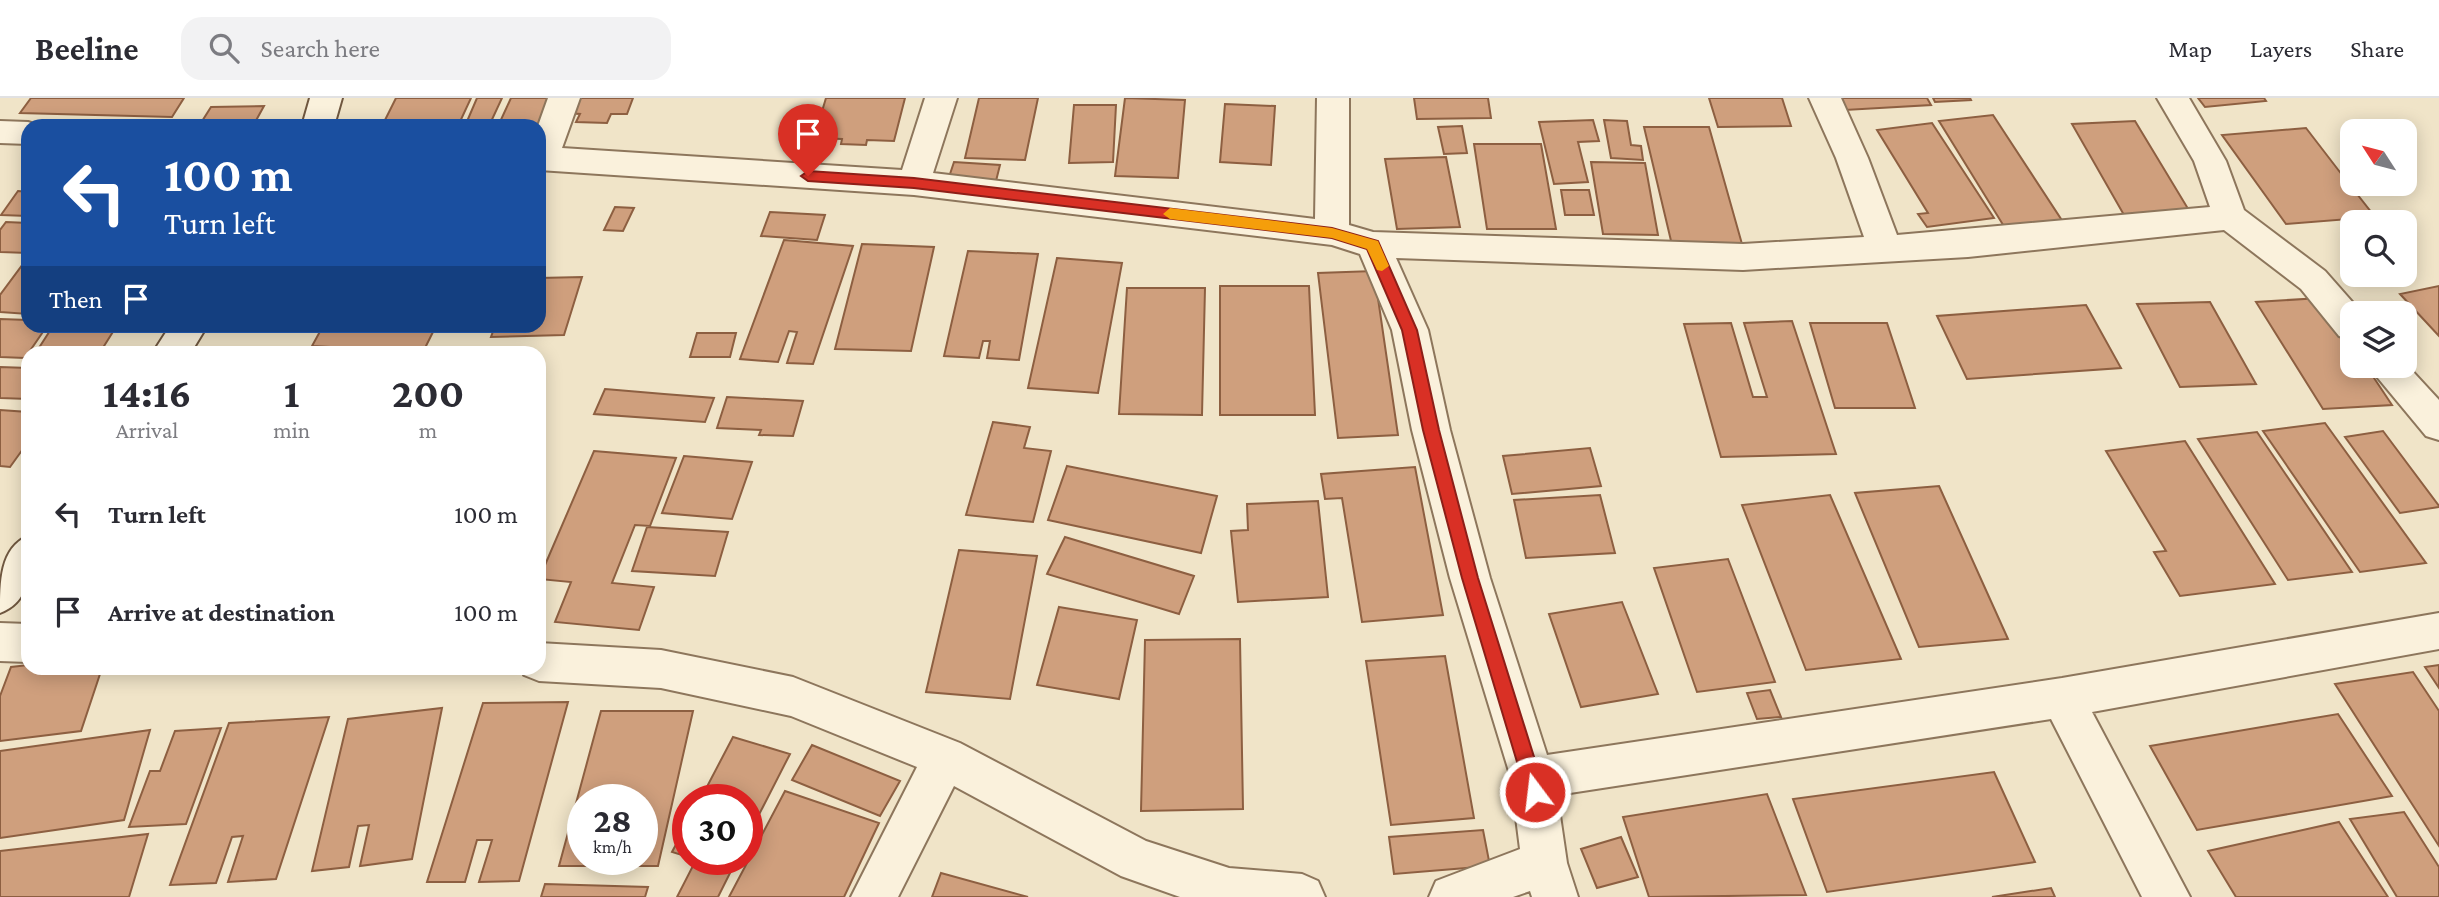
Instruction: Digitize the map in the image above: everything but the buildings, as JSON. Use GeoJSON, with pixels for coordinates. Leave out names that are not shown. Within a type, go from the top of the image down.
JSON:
{"type":"FeatureCollection","features":[{"type":"Feature","properties":{"kind":"street"},"geometry":{"type":"LineString","coordinates":[[320,119],[326,98]]}},
{"type":"Feature","properties":{"kind":"street"},"geometry":{"type":"LineString","coordinates":[[546,143],[564,98]]}},
{"type":"Feature","properties":{"kind":"street"},"geometry":{"type":"LineString","coordinates":[[914,183],[941,98]]}},
{"type":"Feature","properties":{"kind":"street"},"geometry":{"type":"LineString","coordinates":[[1332,233],[1333,98]]}},
{"type":"Feature","properties":{"kind":"street"},"geometry":{"type":"LineString","coordinates":[[1825,98],[1852,158],[1884,247]]}},
{"type":"Feature","properties":{"kind":"street"},"geometry":{"type":"LineString","coordinates":[[2173,98],[2210,160],[2230,217],[2313,280],[2340,312]]}},
{"type":"Feature","properties":{"kind":"street"},"geometry":{"type":"LineString","coordinates":[[0,131],[21,132]]}},
{"type":"Feature","properties":{"kind":"street"},"geometry":{"type":"LineString","coordinates":[[546,158],[914,183],[1332,233],[1373,245],[1743,257],[1968,244],[2230,217]]}},
{"type":"Feature","properties":{"kind":"street"},"geometry":{"type":"LineString","coordinates":[[1373,245],[1410,330],[1431,430],[1470,578],[1532,778],[1550,880],[1452,897]]}},
{"type":"Feature","properties":{"kind":"street"},"geometry":{"type":"LineString","coordinates":[[2397,378],[2439,425]]}},
{"type":"Feature","properties":{"kind":"street"},"geometry":{"type":"LineString","coordinates":[[0,595],[21,564]]}},
{"type":"Feature","properties":{"kind":"street"},"geometry":{"type":"LineString","coordinates":[[1532,778],[2062,698],[2439,631]]}},
{"type":"Feature","properties":{"kind":"street"},"geometry":{"type":"LineString","coordinates":[[0,642],[21,643]]}},
{"type":"Feature","properties":{"kind":"street"},"geometry":{"type":"LineString","coordinates":[[546,662],[662,669],[793,697],[944,758],[1137,860],[1229,891],[1302,897]]}},
{"type":"Feature","properties":{"kind":"street"},"geometry":{"type":"LineString","coordinates":[[2062,698],[2166,897]]}},
{"type":"Feature","properties":{"kind":"street"},"geometry":{"type":"LineString","coordinates":[[874,897],[944,758]]}},
{"type":"Feature","properties":{"kind":"slow traffic"},"geometry":{"type":"LineString","coordinates":[[1170,214],[1332,233],[1373,245],[1382,266]]}},
{"type":"Feature","properties":{"kind":"route"},"geometry":{"type":"LineString","coordinates":[[808,176],[914,183],[1332,233],[1373,245],[1410,330],[1431,430],[1470,578],[1535,792]]}}]}
